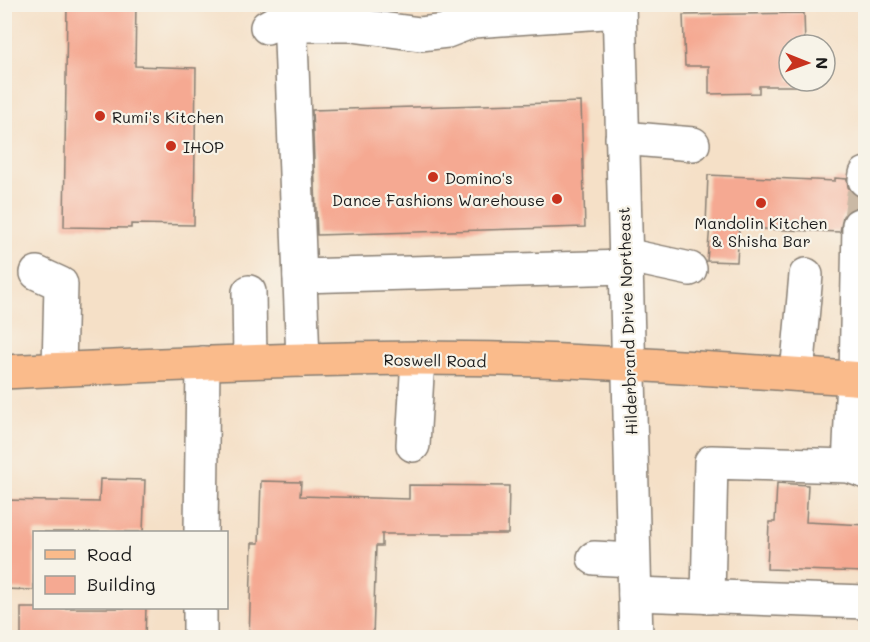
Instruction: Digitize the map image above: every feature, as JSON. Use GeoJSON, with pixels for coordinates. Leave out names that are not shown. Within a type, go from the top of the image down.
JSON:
{"type":"FeatureCollection","features":[{"type":"Feature","properties":{"kind":"main road","name":"Roswell Road"},"geometry":{"type":"LineString","coordinates":[[4,372],[250,361],[418,358],[628,363],[858,378]]}},
{"type":"Feature","properties":{"kind":"street"},"geometry":{"type":"LineString","coordinates":[[303,360],[300,276],[279,26],[352,25],[420,34],[447,31],[473,21],[619,8]]}},
{"type":"Feature","properties":{"kind":"street","name":"Hilderbrand Drive Northeast"},"geometry":{"type":"LineString","coordinates":[[619,8],[636,638]]}},
{"type":"Feature","properties":{"kind":"street"},"geometry":{"type":"LineString","coordinates":[[622,138],[693,144]]}},
{"type":"Feature","properties":{"kind":"street"},"geometry":{"type":"LineString","coordinates":[[865,180],[866,174]]}},
{"type":"Feature","properties":{"kind":"street"},"geometry":{"type":"LineString","coordinates":[[708,597],[711,462],[857,469],[859,225]]}},
{"type":"Feature","properties":{"kind":"street"},"geometry":{"type":"LineString","coordinates":[[300,276],[626,261],[690,269]]}},
{"type":"Feature","properties":{"kind":"street"},"geometry":{"type":"LineString","coordinates":[[38,273],[61,284],[59,369]]}},
{"type":"Feature","properties":{"kind":"street"},"geometry":{"type":"LineString","coordinates":[[797,374],[806,275]]}},
{"type":"Feature","properties":{"kind":"street"},"geometry":{"type":"LineString","coordinates":[[249,292],[250,361]]}},
{"type":"Feature","properties":{"kind":"street"},"geometry":{"type":"LineString","coordinates":[[413,445],[418,358]]}},
{"type":"Feature","properties":{"kind":"street"},"geometry":{"type":"LineString","coordinates":[[201,531],[203,363]]}},
{"type":"Feature","properties":{"kind":"street"},"geometry":{"type":"LineString","coordinates":[[594,558],[633,560]]}},
{"type":"Feature","properties":{"kind":"street"},"geometry":{"type":"LineString","coordinates":[[635,594],[866,602]]}},
{"type":"Feature","properties":{"kind":"street"},"geometry":{"type":"LineString","coordinates":[[200,609],[200,638]]}},
{"type":"Feature","properties":{"kind":"building","name":"Rumi's Kitchen"},"geometry":{"type":"Polygon","coordinates":[[[67,4],[136,4],[135,66],[196,68],[194,225],[131,224],[131,228],[64,227],[67,4]]]}},
{"type":"Feature","properties":{"kind":"building"},"geometry":{"type":"Polygon","coordinates":[[[804,13],[805,33],[777,33],[777,86],[759,86],[759,93],[709,94],[709,66],[685,66],[683,15],[804,13]]]}},
{"type":"Feature","properties":{"kind":"building"},"geometry":{"type":"Polygon","coordinates":[[[581,102],[585,227],[317,235],[312,110],[581,102]]]}},
{"type":"Feature","properties":{"kind":"building","name":"Mandolin Kitchen & Shisha Bar"},"geometry":{"type":"Polygon","coordinates":[[[708,175],[835,181],[835,178],[847,179],[848,187],[853,194],[866,198],[866,208],[859,206],[849,209],[843,216],[840,232],[739,228],[737,262],[707,261],[710,225],[706,225],[708,175]]]}},
{"type":"Feature","properties":{"kind":"building"},"geometry":{"type":"Polygon","coordinates":[[[100,479],[145,480],[143,531],[33,531],[33,590],[4,589],[4,500],[99,502],[100,479]]]}},
{"type":"Feature","properties":{"kind":"building"},"geometry":{"type":"Polygon","coordinates":[[[261,481],[301,482],[300,496],[409,499],[409,485],[509,486],[508,534],[382,534],[382,546],[376,546],[373,638],[249,638],[252,543],[259,543],[261,481]]]}},
{"type":"Feature","properties":{"kind":"building"},"geometry":{"type":"Polygon","coordinates":[[[777,483],[808,485],[806,522],[866,525],[866,572],[767,569],[769,522],[775,522],[777,483]]]}},
{"type":"Feature","properties":{"kind":"building"},"geometry":{"type":"Polygon","coordinates":[[[21,608],[146,609],[145,638],[21,638],[21,608]]]}},
{"type":"Feature","properties":{"kind":"tunnel"},"geometry":{"type":"LineString","coordinates":[[859,225],[865,180]]}},
{"type":"Feature","properties":{"kind":"place","name":"Rumi's Kitchen"},"geometry":{"type":"Point","coordinates":[100,116]}},
{"type":"Feature","properties":{"kind":"place","name":"IHOP"},"geometry":{"type":"Point","coordinates":[171,146]}},
{"type":"Feature","properties":{"kind":"place","name":"Domino's"},"geometry":{"type":"Point","coordinates":[433,177]}},
{"type":"Feature","properties":{"kind":"place","name":"Dance Fashions Warehouse"},"geometry":{"type":"Point","coordinates":[557,199]}},
{"type":"Feature","properties":{"kind":"place","name":"Mandolin Kitchen & Shisha Bar"},"geometry":{"type":"Point","coordinates":[761,203]}}]}
